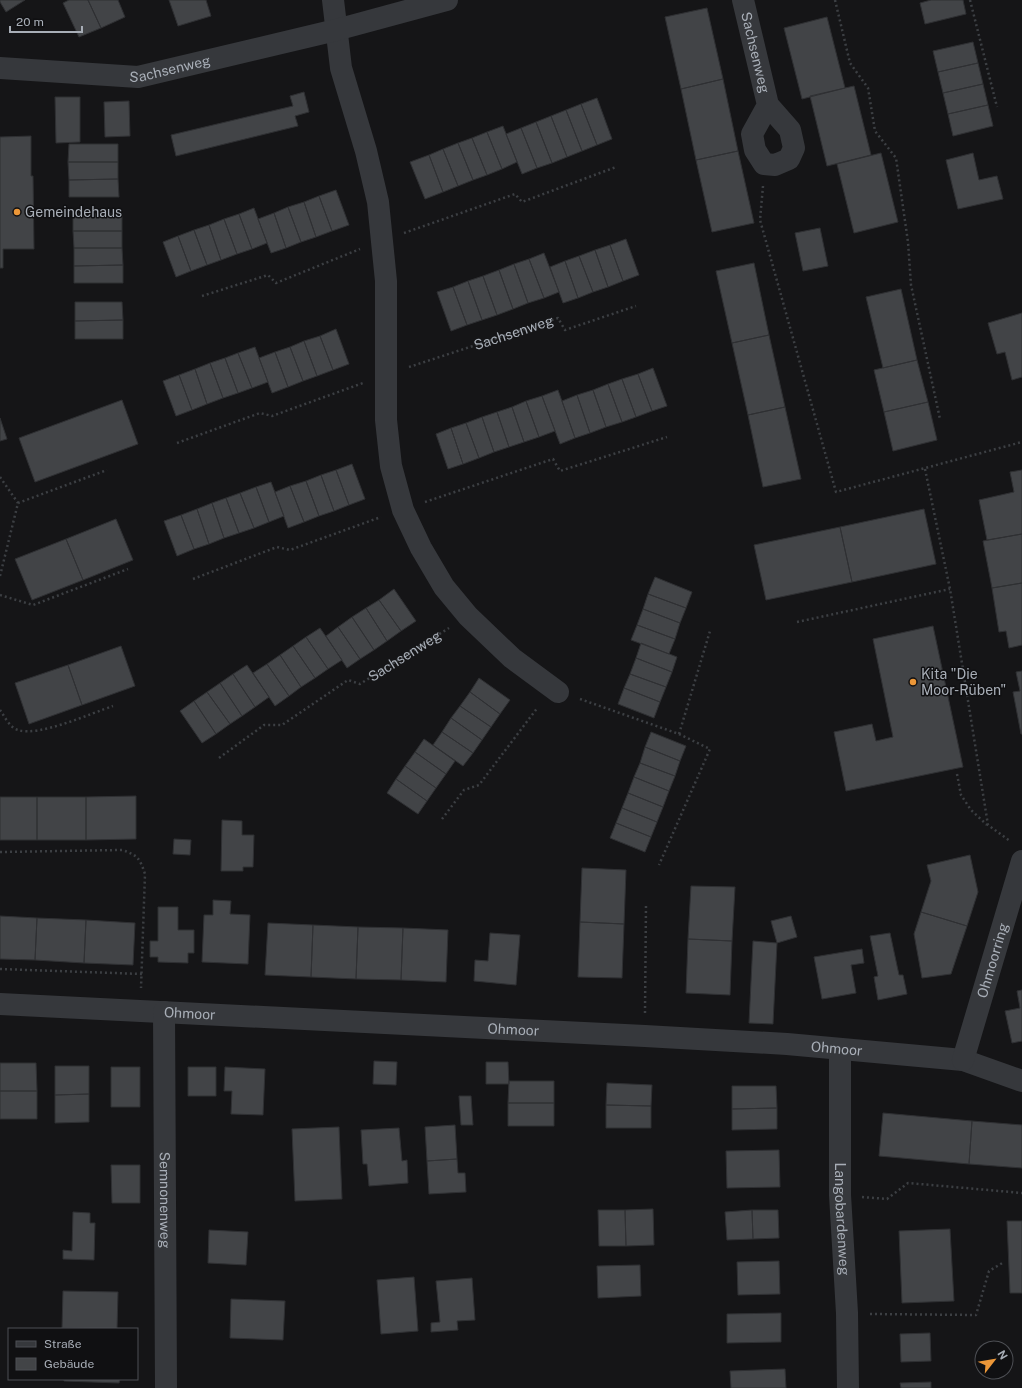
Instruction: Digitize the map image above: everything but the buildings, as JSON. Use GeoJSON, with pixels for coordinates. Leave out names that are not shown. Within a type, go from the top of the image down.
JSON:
{"type":"FeatureCollection","features":[{"type":"Feature","properties":{"kind":"street"},"geometry":{"type":"LineString","coordinates":[[333,0],[340,68],[366,152],[378,202],[386,281],[386,420],[390,459],[403,510],[421,548],[444,587],[468,616],[512,658],[556,690]]}},
{"type":"Feature","properties":{"kind":"street","name":"Sachsenweg"},"geometry":{"type":"LineString","coordinates":[[0,68],[138,77],[336,30],[447,0]]}},
{"type":"Feature","properties":{"kind":"street","name":"Sachsenweg"},"geometry":{"type":"LineString","coordinates":[[743,0],[768,105],[790,130],[794,148],[789,160],[775,166],[764,164],[755,150],[752,134],[768,105]]}},
{"type":"Feature","properties":{"kind":"street","name":"Ohmoorring"},"geometry":{"type":"LineString","coordinates":[[963,1060],[1017,852]]}},
{"type":"Feature","properties":{"kind":"street","name":"Ohmoor"},"geometry":{"type":"LineString","coordinates":[[0,1004],[787,1044],[963,1060],[1022,1081]]}},
{"type":"Feature","properties":{"kind":"street","name":"Semnonenweg"},"geometry":{"type":"LineString","coordinates":[[164,1012],[166,1388]]}},
{"type":"Feature","properties":{"kind":"street","name":"Langobardenweg"},"geometry":{"type":"LineString","coordinates":[[840,1049],[840,1195],[848,1388]]}},
{"type":"Feature","properties":{"kind":"path"},"geometry":{"type":"LineString","coordinates":[[834,0],[850,62],[868,88],[875,132],[896,158],[908,242],[911,285],[940,419]]}},
{"type":"Feature","properties":{"kind":"path"},"geometry":{"type":"LineString","coordinates":[[970,0],[997,107]]}},
{"type":"Feature","properties":{"kind":"path"},"geometry":{"type":"LineString","coordinates":[[764,164],[760,220],[836,492],[1022,442]]}},
{"type":"Feature","properties":{"kind":"path"},"geometry":{"type":"LineString","coordinates":[[202,296],[268,275],[276,283],[382,240],[515,194],[522,202],[616,167]]}},
{"type":"Feature","properties":{"kind":"path","name":"Sachsenweg"},"geometry":{"type":"LineString","coordinates":[[177,443],[260,413],[272,416],[386,374],[558,318],[565,330],[636,306]]}},
{"type":"Feature","properties":{"kind":"path"},"geometry":{"type":"LineString","coordinates":[[193,579],[277,547],[290,550],[553,459],[560,471],[667,436]]}},
{"type":"Feature","properties":{"kind":"path"},"geometry":{"type":"LineString","coordinates":[[925,469],[950,589],[988,825]]}},
{"type":"Feature","properties":{"kind":"path"},"geometry":{"type":"LineString","coordinates":[[18,503],[107,470]]}},
{"type":"Feature","properties":{"kind":"path"},"geometry":{"type":"LineString","coordinates":[[0,477],[18,503],[0,576]]}},
{"type":"Feature","properties":{"kind":"path"},"geometry":{"type":"LineString","coordinates":[[0,595],[33,605],[128,570]]}},
{"type":"Feature","properties":{"kind":"path"},"geometry":{"type":"LineString","coordinates":[[798,622],[950,589]]}},
{"type":"Feature","properties":{"kind":"path","name":"Sachsenweg"},"geometry":{"type":"LineString","coordinates":[[218,758],[264,725],[282,725],[348,680],[360,684],[468,616]]}},
{"type":"Feature","properties":{"kind":"path"},"geometry":{"type":"LineString","coordinates":[[679,734],[710,631]]}},
{"type":"Feature","properties":{"kind":"path"},"geometry":{"type":"LineString","coordinates":[[442,820],[464,790],[479,785],[556,690],[679,734],[710,749],[659,865]]}},
{"type":"Feature","properties":{"kind":"path"},"geometry":{"type":"LineString","coordinates":[[0,710],[10,725],[18,730],[30,732],[44,730],[113,706]]}},
{"type":"Feature","properties":{"kind":"path"},"geometry":{"type":"LineString","coordinates":[[957,774],[961,795],[971,810],[1017,852]]}},
{"type":"Feature","properties":{"kind":"path"},"geometry":{"type":"LineString","coordinates":[[0,852],[122,850],[134,854],[141,862],[145,874],[141,1011]]}},
{"type":"Feature","properties":{"kind":"path"},"geometry":{"type":"LineString","coordinates":[[645,1036],[646,904]]}},
{"type":"Feature","properties":{"kind":"path"},"geometry":{"type":"LineString","coordinates":[[0,969],[142,974]]}},
{"type":"Feature","properties":{"kind":"path"},"geometry":{"type":"LineString","coordinates":[[840,1195],[887,1199],[908,1183],[1022,1193]]}},
{"type":"Feature","properties":{"kind":"path"},"geometry":{"type":"LineString","coordinates":[[846,1313],[976,1315],[989,1271],[1004,1262]]}},
{"type":"Feature","properties":{"kind":"place","name":"Gemeindehaus"},"geometry":{"type":"Point","coordinates":[17,212]}},
{"type":"Feature","properties":{"kind":"place","name":"Kita \"Die Moor-Rüben\""},"geometry":{"type":"Point","coordinates":[913,682]}}]}
